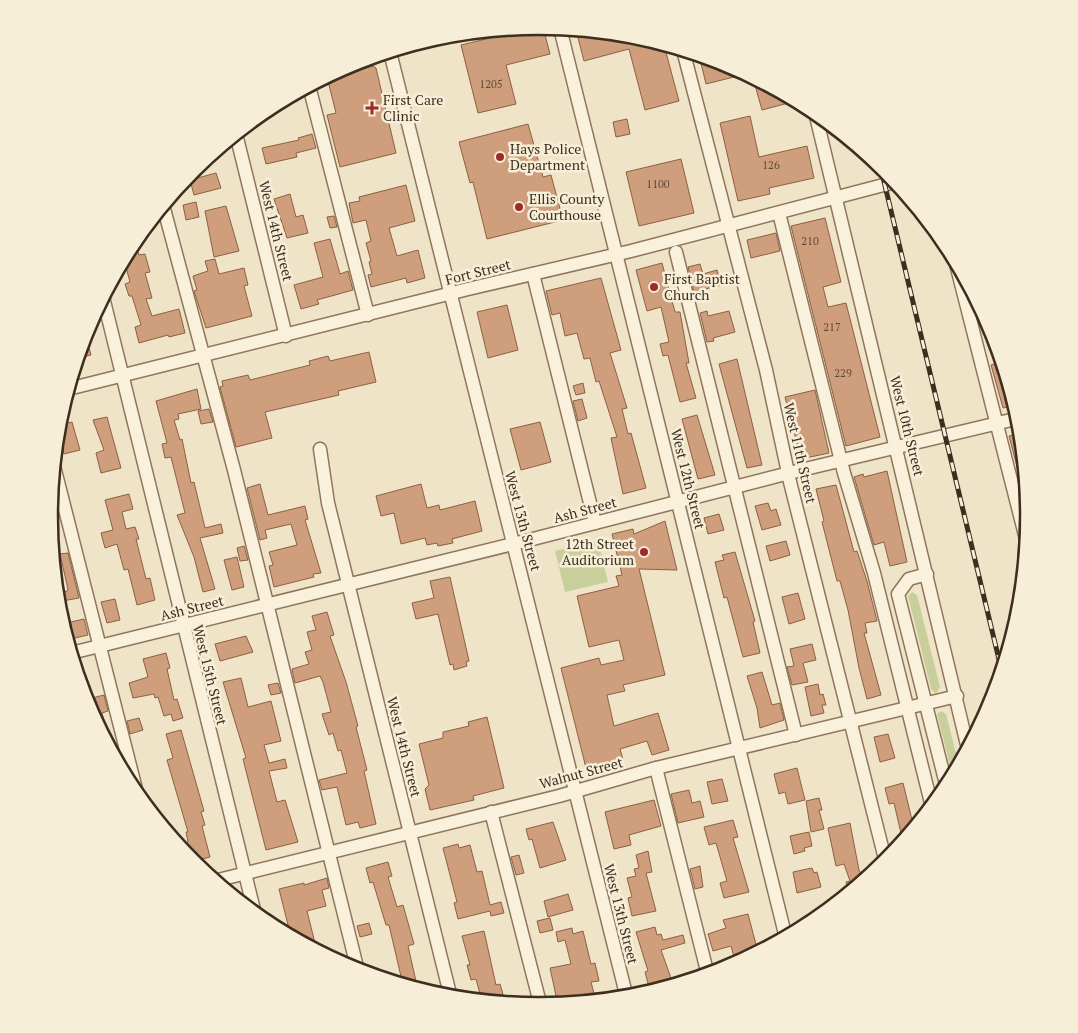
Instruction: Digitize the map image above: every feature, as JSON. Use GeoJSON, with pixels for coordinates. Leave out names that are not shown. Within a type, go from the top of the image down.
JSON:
{"type":"FeatureCollection","features":[{"type":"Feature","properties":{"kind":"street","name":"West 12th Street"},"geometry":{"type":"LineString","coordinates":[[562,36],[784,931]]}},
{"type":"Feature","properties":{"kind":"street","name":"West 13th Street"},"geometry":{"type":"LineString","coordinates":[[392,58],[624,990]]}},
{"type":"Feature","properties":{"kind":"street","name":"West 11th Street"},"geometry":{"type":"LineString","coordinates":[[686,58],[766,370],[788,473],[883,852]]}},
{"type":"Feature","properties":{"kind":"street"},"geometry":{"type":"LineString","coordinates":[[311,93],[368,315]]}},
{"type":"Feature","properties":{"kind":"street","name":"West 10th Street"},"geometry":{"type":"LineString","coordinates":[[818,124],[966,739]]}},
{"type":"Feature","properties":{"kind":"street","name":"West 14th Street"},"geometry":{"type":"LineString","coordinates":[[238,141],[286,336]]}},
{"type":"Feature","properties":{"kind":"street","name":"Fort Street"},"geometry":{"type":"LineString","coordinates":[[75,387],[286,336],[451,293],[616,255],[728,224],[836,199],[887,185]]}},
{"type":"Feature","properties":{"kind":"street"},"geometry":{"type":"LineString","coordinates":[[166,212],[204,356],[355,961]]}},
{"type":"Feature","properties":{"kind":"street"},"geometry":{"type":"LineString","coordinates":[[779,213],[841,462],[874,573],[930,798]]}},
{"type":"Feature","properties":{"kind":"street"},"geometry":{"type":"LineString","coordinates":[[676,252],[796,735]]}},
{"type":"Feature","properties":{"kind":"street"},"geometry":{"type":"LineString","coordinates":[[533,274],[594,523]]}},
{"type":"Feature","properties":{"kind":"street"},"geometry":{"type":"LineString","coordinates":[[962,288],[1020,514]]}},
{"type":"Feature","properties":{"kind":"street","name":"West 15th Street"},"geometry":{"type":"LineString","coordinates":[[106,307],[252,902]]}},
{"type":"Feature","properties":{"kind":"street","name":"Ash Street"},"geometry":{"type":"LineString","coordinates":[[77,652],[513,544],[788,473],[1010,420]]}},
{"type":"Feature","properties":{"kind":"street","name":"West 14th Street"},"geometry":{"type":"LineString","coordinates":[[320,449],[328,503],[449,990]]}},
{"type":"Feature","properties":{"kind":"street"},"geometry":{"type":"LineString","coordinates":[[59,486],[132,773]]}},
{"type":"Feature","properties":{"kind":"street"},"geometry":{"type":"LineString","coordinates":[[927,574],[908,579],[898,594],[944,776]]}},
{"type":"Feature","properties":{"kind":"street","name":"Walnut Street"},"geometry":{"type":"LineString","coordinates":[[222,879],[574,791],[656,768],[957,696]]}},
{"type":"Feature","properties":{"kind":"street"},"geometry":{"type":"LineString","coordinates":[[656,768],[706,967]]}},
{"type":"Feature","properties":{"kind":"street"},"geometry":{"type":"LineString","coordinates":[[491,812],[539,998]]}},
{"type":"Feature","properties":{"kind":"green space"},"geometry":{"type":"Polygon","coordinates":[[[598,541],[608,582],[565,592],[555,551],[598,541]]]}},
{"type":"Feature","properties":{"kind":"green space"},"geometry":{"type":"Polygon","coordinates":[[[912,592],[917,595],[940,687],[936,694],[931,689],[908,596],[912,592]]]}},
{"type":"Feature","properties":{"kind":"green space"},"geometry":{"type":"Polygon","coordinates":[[[941,711],[946,714],[957,756],[950,766],[937,714],[941,711]]]}},
{"type":"Feature","properties":{"kind":"building"},"geometry":{"type":"Polygon","coordinates":[[[545,35],[550,54],[506,65],[516,104],[478,113],[461,45],[492,37],[545,35]]]}},
{"type":"Feature","properties":{"kind":"building"},"geometry":{"type":"Polygon","coordinates":[[[578,37],[633,44],[666,52],[679,101],[645,110],[629,49],[584,61],[578,37]]]}},
{"type":"Feature","properties":{"kind":"building"},"geometry":{"type":"Polygon","coordinates":[[[701,64],[734,77],[706,84],[701,64]]]}},
{"type":"Feature","properties":{"kind":"building"},"geometry":{"type":"Polygon","coordinates":[[[373,66],[376,68],[396,153],[340,167],[327,115],[336,113],[329,84],[373,66]]]}},
{"type":"Feature","properties":{"kind":"building"},"geometry":{"type":"Polygon","coordinates":[[[755,87],[786,104],[762,110],[755,87]]]}},
{"type":"Feature","properties":{"kind":"building"},"geometry":{"type":"Polygon","coordinates":[[[750,116],[759,157],[807,146],[814,178],[769,188],[770,194],[738,201],[720,123],[750,116]]]}},
{"type":"Feature","properties":{"kind":"building"},"geometry":{"type":"Polygon","coordinates":[[[627,119],[630,134],[616,137],[613,122],[627,119]]]}},
{"type":"Feature","properties":{"kind":"building"},"geometry":{"type":"Polygon","coordinates":[[[528,124],[543,177],[551,175],[563,220],[487,239],[473,182],[470,183],[459,142],[528,124]]]}},
{"type":"Feature","properties":{"kind":"building"},"geometry":{"type":"Polygon","coordinates":[[[312,134],[316,148],[296,153],[297,157],[266,164],[262,148],[299,140],[298,138],[312,134]]]}},
{"type":"Feature","properties":{"kind":"building"},"geometry":{"type":"Polygon","coordinates":[[[681,159],[694,213],[639,226],[626,172],[681,159]]]}},
{"type":"Feature","properties":{"kind":"building"},"geometry":{"type":"Polygon","coordinates":[[[216,173],[221,188],[194,195],[191,184],[197,178],[216,173]]]}},
{"type":"Feature","properties":{"kind":"building"},"geometry":{"type":"Polygon","coordinates":[[[406,185],[415,221],[389,228],[397,256],[418,250],[425,278],[407,283],[406,278],[371,287],[368,275],[372,274],[369,262],[371,261],[366,243],[371,241],[366,220],[353,223],[349,203],[360,201],[359,197],[406,185]]]}},
{"type":"Feature","properties":{"kind":"building"},"geometry":{"type":"Polygon","coordinates":[[[290,194],[296,217],[303,215],[308,233],[287,238],[274,199],[290,194]]]}},
{"type":"Feature","properties":{"kind":"building"},"geometry":{"type":"Polygon","coordinates":[[[196,202],[199,217],[186,220],[183,205],[196,202]]]}},
{"type":"Feature","properties":{"kind":"building"},"geometry":{"type":"Polygon","coordinates":[[[226,206],[239,251],[214,257],[205,211],[226,206]]]}},
{"type":"Feature","properties":{"kind":"building"},"geometry":{"type":"Polygon","coordinates":[[[334,216],[337,227],[330,228],[327,217],[334,216]]]}},
{"type":"Feature","properties":{"kind":"building"},"geometry":{"type":"Polygon","coordinates":[[[825,218],[841,282],[823,287],[828,307],[846,303],[880,437],[846,446],[791,226],[825,218]]]}},
{"type":"Feature","properties":{"kind":"building"},"geometry":{"type":"Polygon","coordinates":[[[776,233],[780,251],[751,258],[747,240],[776,233]]]}},
{"type":"Feature","properties":{"kind":"building"},"geometry":{"type":"Polygon","coordinates":[[[330,239],[340,274],[348,271],[353,290],[317,300],[319,304],[301,309],[294,285],[323,277],[314,243],[330,239]]]}},
{"type":"Feature","properties":{"kind":"building"},"geometry":{"type":"Polygon","coordinates":[[[138,251],[139,255],[145,254],[150,272],[145,273],[152,298],[146,299],[152,316],[179,309],[185,333],[169,337],[168,335],[139,343],[135,327],[141,325],[132,296],[129,296],[125,284],[130,282],[126,269],[138,251]]]}},
{"type":"Feature","properties":{"kind":"building"},"geometry":{"type":"Polygon","coordinates":[[[215,259],[219,274],[244,268],[248,285],[244,286],[252,316],[206,328],[194,291],[197,290],[193,276],[208,271],[205,261],[215,259]]]}},
{"type":"Feature","properties":{"kind":"building"},"geometry":{"type":"Polygon","coordinates":[[[662,263],[675,312],[680,312],[689,363],[686,363],[696,398],[680,402],[668,355],[663,356],[660,344],[669,342],[661,307],[647,311],[636,270],[662,263]]]}},
{"type":"Feature","properties":{"kind":"building"},"geometry":{"type":"Polygon","coordinates":[[[700,264],[703,274],[717,270],[721,285],[694,292],[688,267],[700,264]]]}},
{"type":"Feature","properties":{"kind":"building"},"geometry":{"type":"Polygon","coordinates":[[[601,278],[621,350],[610,353],[627,408],[622,409],[628,434],[631,433],[646,488],[623,494],[611,438],[617,437],[599,381],[596,382],[590,358],[584,359],[577,333],[565,336],[560,313],[552,315],[546,291],[601,278]]]}},
{"type":"Feature","properties":{"kind":"building"},"geometry":{"type":"Polygon","coordinates":[[[507,305],[518,350],[488,358],[477,312],[507,305]]]}},
{"type":"Feature","properties":{"kind":"building"},"geometry":{"type":"Polygon","coordinates":[[[707,311],[708,316],[729,311],[735,332],[713,338],[714,341],[707,342],[700,313],[707,311]]]}},
{"type":"Feature","properties":{"kind":"building"},"geometry":{"type":"Polygon","coordinates":[[[89,346],[91,355],[85,356],[89,346]]]}},
{"type":"Feature","properties":{"kind":"building"},"geometry":{"type":"Polygon","coordinates":[[[369,352],[376,382],[338,391],[339,395],[265,412],[272,438],[236,447],[220,387],[223,386],[222,381],[248,375],[250,380],[310,365],[309,361],[328,356],[330,361],[369,352]]]}},
{"type":"Feature","properties":{"kind":"building"},"geometry":{"type":"Polygon","coordinates":[[[737,359],[762,465],[747,468],[719,364],[737,359]]]}},
{"type":"Feature","properties":{"kind":"building"},"geometry":{"type":"Polygon","coordinates":[[[996,364],[1007,407],[1003,408],[991,365],[996,364]]]}},
{"type":"Feature","properties":{"kind":"building"},"geometry":{"type":"Polygon","coordinates":[[[583,383],[585,393],[576,395],[573,386],[583,383]]]}},
{"type":"Feature","properties":{"kind":"building"},"geometry":{"type":"Polygon","coordinates":[[[197,389],[201,409],[178,414],[179,419],[174,420],[180,440],[182,439],[191,483],[194,482],[205,528],[221,524],[223,533],[200,538],[215,589],[203,592],[194,557],[177,515],[185,513],[171,457],[165,458],[162,444],[167,443],[156,401],[197,389]]]}},
{"type":"Feature","properties":{"kind":"building"},"geometry":{"type":"Polygon","coordinates":[[[815,390],[829,453],[801,459],[785,397],[815,390]]]}},
{"type":"Feature","properties":{"kind":"building"},"geometry":{"type":"Polygon","coordinates":[[[582,399],[587,418],[578,421],[573,401],[582,399]]]}},
{"type":"Feature","properties":{"kind":"building"},"geometry":{"type":"Polygon","coordinates":[[[209,409],[213,422],[201,424],[198,411],[209,409]]]}},
{"type":"Feature","properties":{"kind":"building"},"geometry":{"type":"Polygon","coordinates":[[[697,415],[715,475],[698,479],[682,419],[697,415]]]}},
{"type":"Feature","properties":{"kind":"building"},"geometry":{"type":"Polygon","coordinates":[[[107,417],[121,468],[101,473],[96,453],[104,450],[93,420],[107,417]]]}},
{"type":"Feature","properties":{"kind":"building"},"geometry":{"type":"Polygon","coordinates":[[[72,422],[80,450],[64,454],[63,449],[67,423],[72,422]]]}},
{"type":"Feature","properties":{"kind":"building"},"geometry":{"type":"Polygon","coordinates":[[[540,422],[551,462],[521,470],[510,429],[540,422]]]}},
{"type":"Feature","properties":{"kind":"building"},"geometry":{"type":"Polygon","coordinates":[[[1013,435],[1017,468],[1009,436],[1013,435]]]}},
{"type":"Feature","properties":{"kind":"building"},"geometry":{"type":"Polygon","coordinates":[[[887,471],[907,562],[890,566],[884,542],[874,545],[854,477],[863,474],[864,477],[887,471]]]}},
{"type":"Feature","properties":{"kind":"building"},"geometry":{"type":"Polygon","coordinates":[[[260,484],[268,515],[305,506],[308,519],[305,520],[321,573],[313,574],[314,577],[274,587],[269,566],[273,565],[269,552],[297,545],[291,524],[265,530],[267,538],[260,540],[247,488],[260,484]]]}},
{"type":"Feature","properties":{"kind":"building"},"geometry":{"type":"Polygon","coordinates":[[[421,484],[427,508],[439,505],[440,510],[475,501],[482,531],[452,539],[453,543],[438,546],[437,543],[427,545],[425,538],[401,544],[394,513],[381,516],[376,496],[421,484]]]}},
{"type":"Feature","properties":{"kind":"building"},"geometry":{"type":"Polygon","coordinates":[[[836,485],[854,552],[857,551],[877,621],[865,623],[867,633],[864,633],[881,695],[867,699],[848,610],[840,581],[837,581],[816,489],[836,485]]]}},
{"type":"Feature","properties":{"kind":"building"},"geometry":{"type":"Polygon","coordinates":[[[129,494],[133,509],[122,512],[126,529],[135,527],[139,539],[136,539],[146,579],[150,578],[155,600],[137,605],[128,569],[124,570],[117,544],[105,548],[101,533],[113,530],[105,500],[129,494]]]}},
{"type":"Feature","properties":{"kind":"building"},"geometry":{"type":"Polygon","coordinates":[[[768,503],[771,511],[776,509],[781,525],[762,530],[755,506],[768,503]]]}},
{"type":"Feature","properties":{"kind":"building"},"geometry":{"type":"Polygon","coordinates":[[[719,514],[724,530],[708,534],[704,518],[719,514]]]}},
{"type":"Feature","properties":{"kind":"building"},"geometry":{"type":"Polygon","coordinates":[[[665,521],[677,570],[639,569],[665,675],[623,685],[625,691],[607,695],[614,726],[658,713],[669,750],[652,755],[647,741],[620,749],[623,759],[586,768],[561,668],[599,658],[601,665],[624,660],[619,640],[589,647],[577,596],[619,586],[616,576],[622,575],[612,534],[633,529],[634,534],[665,521]]]}},
{"type":"Feature","properties":{"kind":"building"},"geometry":{"type":"Polygon","coordinates":[[[786,541],[790,555],[770,561],[766,546],[786,541]]]}},
{"type":"Feature","properties":{"kind":"building"},"geometry":{"type":"Polygon","coordinates":[[[244,546],[248,560],[240,561],[237,548],[244,546]]]}},
{"type":"Feature","properties":{"kind":"building"},"geometry":{"type":"Polygon","coordinates":[[[735,552],[755,621],[753,622],[760,653],[743,657],[727,597],[724,598],[715,562],[724,560],[722,555],[735,552]]]}},
{"type":"Feature","properties":{"kind":"building"},"geometry":{"type":"Polygon","coordinates":[[[68,553],[79,598],[65,600],[64,592],[68,589],[60,554],[68,553]]]}},
{"type":"Feature","properties":{"kind":"building"},"geometry":{"type":"Polygon","coordinates":[[[237,557],[244,587],[232,590],[224,560],[237,557]]]}},
{"type":"Feature","properties":{"kind":"building"},"geometry":{"type":"Polygon","coordinates":[[[450,577],[469,661],[466,662],[467,666],[454,670],[453,664],[450,665],[438,614],[416,619],[412,603],[434,598],[430,581],[450,577]]]}},
{"type":"Feature","properties":{"kind":"building"},"geometry":{"type":"Polygon","coordinates":[[[798,593],[805,619],[789,624],[782,597],[798,593]]]}},
{"type":"Feature","properties":{"kind":"building"},"geometry":{"type":"Polygon","coordinates":[[[115,599],[120,620],[107,623],[101,602],[115,599]]]}},
{"type":"Feature","properties":{"kind":"building"},"geometry":{"type":"Polygon","coordinates":[[[327,612],[334,635],[330,636],[346,682],[358,726],[356,727],[367,770],[364,771],[376,824],[360,828],[358,822],[346,825],[337,787],[322,790],[319,780],[347,773],[341,750],[338,751],[333,733],[329,735],[322,714],[331,712],[323,682],[320,676],[295,683],[292,669],[309,664],[305,652],[312,650],[307,632],[316,630],[312,616],[327,612]]]}},
{"type":"Feature","properties":{"kind":"building"},"geometry":{"type":"Polygon","coordinates":[[[84,619],[88,635],[73,638],[70,622],[84,619]]]}},
{"type":"Feature","properties":{"kind":"building"},"geometry":{"type":"Polygon","coordinates":[[[246,636],[253,652],[220,661],[215,644],[246,636]]]}},
{"type":"Feature","properties":{"kind":"building"},"geometry":{"type":"Polygon","coordinates":[[[812,644],[816,660],[803,663],[808,682],[792,685],[787,667],[794,666],[790,649],[812,644]]]}},
{"type":"Feature","properties":{"kind":"building"},"geometry":{"type":"Polygon","coordinates":[[[166,653],[170,668],[167,669],[174,700],[177,699],[183,718],[173,721],[171,714],[164,716],[158,697],[155,698],[154,694],[133,698],[129,683],[148,677],[143,659],[166,653]]]}},
{"type":"Feature","properties":{"kind":"building"},"geometry":{"type":"Polygon","coordinates":[[[762,672],[772,705],[780,703],[784,720],[760,728],[757,708],[747,676],[762,672]]]}},
{"type":"Feature","properties":{"kind":"building"},"geometry":{"type":"Polygon","coordinates":[[[241,678],[248,707],[271,701],[281,741],[264,745],[269,763],[285,759],[287,768],[269,771],[277,802],[285,800],[298,842],[266,850],[243,759],[246,758],[223,682],[241,678]]]}},
{"type":"Feature","properties":{"kind":"building"},"geometry":{"type":"Polygon","coordinates":[[[278,683],[281,693],[271,695],[268,685],[278,683]]]}},
{"type":"Feature","properties":{"kind":"building"},"geometry":{"type":"Polygon","coordinates":[[[818,684],[820,695],[823,694],[826,705],[822,705],[824,713],[811,716],[805,687],[818,684]]]}},
{"type":"Feature","properties":{"kind":"building"},"geometry":{"type":"Polygon","coordinates":[[[104,695],[108,711],[102,713],[104,721],[103,721],[93,698],[104,695]]]}},
{"type":"Feature","properties":{"kind":"building"},"geometry":{"type":"Polygon","coordinates":[[[487,717],[504,788],[473,796],[474,800],[430,810],[425,789],[429,785],[419,744],[443,738],[443,732],[469,726],[468,722],[487,717]]]}},
{"type":"Feature","properties":{"kind":"building"},"geometry":{"type":"Polygon","coordinates":[[[139,718],[143,730],[130,734],[127,721],[139,718]]]}},
{"type":"Feature","properties":{"kind":"building"},"geometry":{"type":"Polygon","coordinates":[[[181,730],[204,811],[201,812],[205,825],[202,826],[210,857],[201,859],[185,843],[188,842],[186,832],[188,832],[167,760],[173,758],[166,734],[181,730]]]}},
{"type":"Feature","properties":{"kind":"building"},"geometry":{"type":"Polygon","coordinates":[[[888,734],[895,758],[880,762],[874,737],[888,734]]]}},
{"type":"Feature","properties":{"kind":"building"},"geometry":{"type":"Polygon","coordinates":[[[797,768],[805,800],[788,804],[785,792],[779,794],[774,774],[797,768]]]}},
{"type":"Feature","properties":{"kind":"building"},"geometry":{"type":"Polygon","coordinates":[[[722,779],[728,801],[712,804],[707,782],[722,779]]]}},
{"type":"Feature","properties":{"kind":"building"},"geometry":{"type":"Polygon","coordinates":[[[903,783],[912,821],[901,834],[894,803],[889,804],[885,788],[903,783]]]}},
{"type":"Feature","properties":{"kind":"building"},"geometry":{"type":"Polygon","coordinates":[[[689,790],[692,803],[700,801],[704,817],[678,823],[671,794],[689,790]]]}},
{"type":"Feature","properties":{"kind":"building"},"geometry":{"type":"Polygon","coordinates":[[[819,798],[822,810],[819,810],[824,829],[811,832],[806,801],[819,798]]]}},
{"type":"Feature","properties":{"kind":"building"},"geometry":{"type":"Polygon","coordinates":[[[654,800],[661,826],[629,835],[631,845],[614,849],[605,812],[654,800]]]}},
{"type":"Feature","properties":{"kind":"building"},"geometry":{"type":"Polygon","coordinates":[[[733,820],[738,837],[733,838],[749,892],[724,898],[720,883],[727,881],[716,843],[709,845],[704,827],[733,820]]]}},
{"type":"Feature","properties":{"kind":"building"},"geometry":{"type":"Polygon","coordinates":[[[553,822],[566,860],[540,868],[532,839],[529,840],[526,829],[553,822]]]}},
{"type":"Feature","properties":{"kind":"building"},"geometry":{"type":"Polygon","coordinates":[[[850,823],[861,874],[847,886],[846,882],[850,881],[844,864],[836,866],[828,828],[850,823]]]}},
{"type":"Feature","properties":{"kind":"building"},"geometry":{"type":"Polygon","coordinates":[[[809,832],[812,846],[804,848],[805,851],[794,854],[790,836],[809,832]]]}},
{"type":"Feature","properties":{"kind":"building"},"geometry":{"type":"Polygon","coordinates":[[[458,844],[459,848],[470,845],[477,872],[482,871],[490,905],[501,902],[504,913],[491,916],[490,911],[458,919],[454,903],[457,902],[443,848],[458,844]]]}},
{"type":"Feature","properties":{"kind":"building"},"geometry":{"type":"Polygon","coordinates":[[[648,851],[652,872],[646,873],[656,911],[632,916],[628,898],[632,897],[627,878],[636,876],[634,869],[639,868],[636,855],[648,851]]]}},
{"type":"Feature","properties":{"kind":"building"},"geometry":{"type":"Polygon","coordinates":[[[519,855],[524,873],[516,875],[511,857],[519,855]]]}},
{"type":"Feature","properties":{"kind":"building"},"geometry":{"type":"Polygon","coordinates":[[[388,862],[392,876],[388,877],[397,907],[403,905],[414,944],[408,946],[416,983],[401,978],[389,925],[386,925],[373,882],[370,883],[366,868],[388,862]]]}},
{"type":"Feature","properties":{"kind":"building"},"geometry":{"type":"Polygon","coordinates":[[[700,866],[703,887],[695,889],[690,869],[700,866]]]}},
{"type":"Feature","properties":{"kind":"building"},"geometry":{"type":"Polygon","coordinates":[[[812,868],[814,873],[817,872],[821,887],[797,893],[793,872],[812,868]]]}},
{"type":"Feature","properties":{"kind":"building"},"geometry":{"type":"Polygon","coordinates":[[[327,878],[329,888],[322,890],[326,906],[307,911],[315,942],[289,927],[279,889],[304,883],[304,885],[327,878]]]}},
{"type":"Feature","properties":{"kind":"building"},"geometry":{"type":"Polygon","coordinates":[[[568,894],[573,910],[548,917],[544,901],[568,894]]]}},
{"type":"Feature","properties":{"kind":"building"},"geometry":{"type":"Polygon","coordinates":[[[748,914],[756,946],[734,956],[731,946],[713,951],[708,934],[726,928],[723,920],[748,914]]]}},
{"type":"Feature","properties":{"kind":"building"},"geometry":{"type":"Polygon","coordinates":[[[550,918],[553,930],[540,933],[537,921],[550,918]]]}},
{"type":"Feature","properties":{"kind":"building"},"geometry":{"type":"Polygon","coordinates":[[[369,923],[372,934],[360,937],[357,926],[369,923]]]}},
{"type":"Feature","properties":{"kind":"building"},"geometry":{"type":"Polygon","coordinates":[[[655,927],[657,935],[661,934],[663,940],[683,935],[685,943],[661,950],[671,980],[649,985],[645,972],[648,971],[636,932],[655,927]]]}},
{"type":"Feature","properties":{"kind":"building"},"geometry":{"type":"Polygon","coordinates":[[[572,928],[573,934],[583,931],[591,964],[595,963],[599,981],[591,982],[594,995],[556,997],[550,968],[571,964],[565,940],[558,942],[556,932],[572,928]]]}},
{"type":"Feature","properties":{"kind":"building"},"geometry":{"type":"Polygon","coordinates":[[[484,931],[496,985],[500,984],[503,994],[496,996],[480,994],[476,979],[471,980],[467,965],[470,965],[462,936],[484,931]]]}},
{"type":"Feature","properties":{"kind":"railway"},"geometry":{"type":"LineString","coordinates":[[884,181],[999,658]]}},
{"type":"Feature","properties":{"kind":"place","name":"First Care Clinic"},"geometry":{"type":"Point","coordinates":[372,108]}},
{"type":"Feature","properties":{"kind":"place","name":"Hays Police Department"},"geometry":{"type":"Point","coordinates":[500,157]}},
{"type":"Feature","properties":{"kind":"place","name":"Ellis County Courthouse"},"geometry":{"type":"Point","coordinates":[519,207]}},
{"type":"Feature","properties":{"kind":"place","name":"First Baptist Church"},"geometry":{"type":"Point","coordinates":[654,287]}},
{"type":"Feature","properties":{"kind":"place","name":"12th Street Auditorium"},"geometry":{"type":"Point","coordinates":[644,552]}}]}
